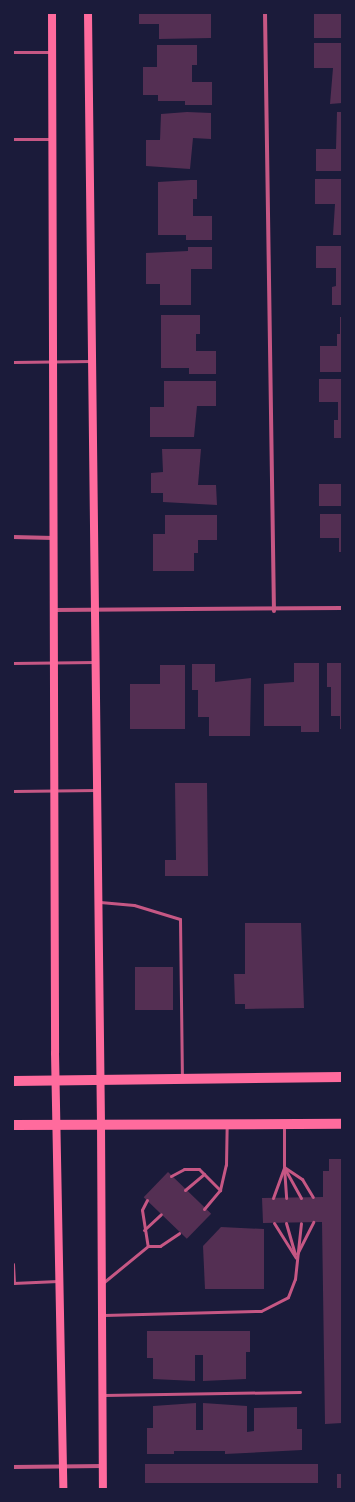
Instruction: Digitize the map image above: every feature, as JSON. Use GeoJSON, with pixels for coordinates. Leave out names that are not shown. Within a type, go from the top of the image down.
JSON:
{"type":"FeatureCollection","features":[{"type":"Feature","properties":{"kind":"main road"},"geometry":{"type":"LineString","coordinates":[[52,13],[56,1080],[64,1466],[63,1489]]}},
{"type":"Feature","properties":{"kind":"main road"},"geometry":{"type":"LineString","coordinates":[[88,13],[94,610],[100,1079],[102,1123],[103,1489]]}},
{"type":"Feature","properties":{"kind":"main road"},"geometry":{"type":"LineString","coordinates":[[13,1080],[342,1077]]}},
{"type":"Feature","properties":{"kind":"main road"},"geometry":{"type":"LineString","coordinates":[[13,1125],[102,1123],[342,1124]]}},
{"type":"Feature","properties":{"kind":"street"},"geometry":{"type":"LineString","coordinates":[[265,13],[274,611]]}},
{"type":"Feature","properties":{"kind":"street"},"geometry":{"type":"LineString","coordinates":[[13,537],[54,538]]}},
{"type":"Feature","properties":{"kind":"street"},"geometry":{"type":"LineString","coordinates":[[54,610],[274,611],[342,608]]}},
{"type":"Feature","properties":{"kind":"street"},"geometry":{"type":"LineString","coordinates":[[13,1467],[103,1466]]}},
{"type":"Feature","properties":{"kind":"lane"},"geometry":{"type":"LineString","coordinates":[[13,52],[52,52]]}},
{"type":"Feature","properties":{"kind":"lane"},"geometry":{"type":"LineString","coordinates":[[13,139],[52,139]]}},
{"type":"Feature","properties":{"kind":"lane"},"geometry":{"type":"LineString","coordinates":[[13,362],[92,360]]}},
{"type":"Feature","properties":{"kind":"lane"},"geometry":{"type":"LineString","coordinates":[[13,663],[95,662]]}},
{"type":"Feature","properties":{"kind":"lane"},"geometry":{"type":"LineString","coordinates":[[13,791],[97,790]]}},
{"type":"Feature","properties":{"kind":"lane"},"geometry":{"type":"LineString","coordinates":[[98,901],[134,905],[180,919],[182,1079]]}},
{"type":"Feature","properties":{"kind":"lane"},"geometry":{"type":"LineString","coordinates":[[204,1208],[220,1190],[226,1165],[228,1124]]}},
{"type":"Feature","properties":{"kind":"lane"},"geometry":{"type":"LineString","coordinates":[[284,1124],[286,1198]]}},
{"type":"Feature","properties":{"kind":"lane"},"geometry":{"type":"LineString","coordinates":[[284,1167],[302,1179],[313,1197]]}},
{"type":"Feature","properties":{"kind":"lane"},"geometry":{"type":"LineString","coordinates":[[284,1167],[301,1198]]}},
{"type":"Feature","properties":{"kind":"lane"},"geometry":{"type":"LineString","coordinates":[[273,1198],[284,1167]]}},
{"type":"Feature","properties":{"kind":"lane"},"geometry":{"type":"LineString","coordinates":[[171,1176],[184,1169],[199,1169],[220,1190]]}},
{"type":"Feature","properties":{"kind":"lane"},"geometry":{"type":"LineString","coordinates":[[185,1190],[204,1174]]}},
{"type":"Feature","properties":{"kind":"lane"},"geometry":{"type":"LineString","coordinates":[[148,1200],[142,1210],[144,1230],[148,1246]]}},
{"type":"Feature","properties":{"kind":"lane"},"geometry":{"type":"LineString","coordinates":[[144,1230],[161,1214]]}},
{"type":"Feature","properties":{"kind":"lane"},"geometry":{"type":"LineString","coordinates":[[296,1258],[313,1222]]}},
{"type":"Feature","properties":{"kind":"lane"},"geometry":{"type":"LineString","coordinates":[[274,1223],[296,1258]]}},
{"type":"Feature","properties":{"kind":"lane"},"geometry":{"type":"LineString","coordinates":[[286,1223],[296,1258]]}},
{"type":"Feature","properties":{"kind":"lane"},"geometry":{"type":"LineString","coordinates":[[102,1315],[261,1311],[288,1297],[295,1279],[296,1258],[301,1223]]}},
{"type":"Feature","properties":{"kind":"lane"},"geometry":{"type":"LineString","coordinates":[[102,1283],[148,1246],[160,1246],[179,1233]]}},
{"type":"Feature","properties":{"kind":"lane"},"geometry":{"type":"LineString","coordinates":[[13,1264],[14,1283],[60,1281]]}},
{"type":"Feature","properties":{"kind":"lane"},"geometry":{"type":"LineString","coordinates":[[102,1395],[300,1392]]}},
{"type":"Feature","properties":{"kind":"building"},"geometry":{"type":"Polygon","coordinates":[[[139,13],[211,13],[211,38],[159,39],[159,24],[139,24],[139,13]]]}},
{"type":"Feature","properties":{"kind":"building"},"geometry":{"type":"Polygon","coordinates":[[[314,13],[342,13],[342,38],[314,38],[314,13]]]}},
{"type":"Feature","properties":{"kind":"building"},"geometry":{"type":"Polygon","coordinates":[[[314,43],[341,43],[342,103],[330,104],[333,68],[314,68],[314,43]]]}},
{"type":"Feature","properties":{"kind":"building"},"geometry":{"type":"Polygon","coordinates":[[[157,45],[197,45],[197,65],[192,65],[192,82],[212,82],[212,105],[185,105],[185,101],[158,101],[158,95],[143,95],[143,67],[157,67],[157,45]]]}},
{"type":"Feature","properties":{"kind":"building"},"geometry":{"type":"Polygon","coordinates":[[[187,112],[211,113],[211,139],[193,138],[190,169],[146,166],[146,140],[160,140],[161,114],[187,112]]]}},
{"type":"Feature","properties":{"kind":"building"},"geometry":{"type":"Polygon","coordinates":[[[337,112],[342,112],[341,171],[316,171],[316,149],[336,149],[337,112]]]}},
{"type":"Feature","properties":{"kind":"building"},"geometry":{"type":"Polygon","coordinates":[[[315,179],[342,179],[342,235],[333,235],[335,204],[315,204],[315,179]]]}},
{"type":"Feature","properties":{"kind":"building"},"geometry":{"type":"Polygon","coordinates":[[[197,180],[197,199],[193,199],[193,216],[212,216],[212,240],[186,240],[186,235],[158,235],[158,182],[197,180]]]}},
{"type":"Feature","properties":{"kind":"building"},"geometry":{"type":"Polygon","coordinates":[[[316,246],[342,246],[342,305],[332,305],[332,287],[336,286],[336,268],[316,268],[316,246]]]}},
{"type":"Feature","properties":{"kind":"building"},"geometry":{"type":"Polygon","coordinates":[[[188,247],[212,247],[212,269],[191,269],[191,305],[160,305],[160,284],[146,284],[146,253],[188,251],[188,247]]]}},
{"type":"Feature","properties":{"kind":"building"},"geometry":{"type":"Polygon","coordinates":[[[161,315],[200,315],[200,334],[196,334],[196,351],[216,351],[216,374],[189,374],[189,368],[161,368],[161,315]]]}},
{"type":"Feature","properties":{"kind":"building"},"geometry":{"type":"Polygon","coordinates":[[[340,317],[342,317],[342,372],[320,372],[320,346],[337,346],[337,334],[340,334],[340,317]]]}},
{"type":"Feature","properties":{"kind":"building"},"geometry":{"type":"Polygon","coordinates":[[[319,379],[342,379],[342,438],[334,438],[334,420],[338,420],[338,402],[319,402],[319,379]]]}},
{"type":"Feature","properties":{"kind":"building"},"geometry":{"type":"Polygon","coordinates":[[[164,381],[216,381],[216,406],[197,406],[194,437],[150,437],[150,407],[164,407],[164,381]]]}},
{"type":"Feature","properties":{"kind":"building"},"geometry":{"type":"Polygon","coordinates":[[[162,449],[201,449],[198,485],[216,485],[217,505],[163,502],[163,493],[151,493],[151,473],[163,472],[162,449]]]}},
{"type":"Feature","properties":{"kind":"building"},"geometry":{"type":"Polygon","coordinates":[[[319,484],[342,484],[342,506],[319,506],[319,484]]]}},
{"type":"Feature","properties":{"kind":"building"},"geometry":{"type":"Polygon","coordinates":[[[320,514],[342,514],[342,552],[339,552],[339,538],[320,538],[320,514]]]}},
{"type":"Feature","properties":{"kind":"building"},"geometry":{"type":"Polygon","coordinates":[[[165,515],[217,515],[217,540],[198,540],[198,553],[194,553],[194,571],[153,571],[153,534],[165,534],[165,515]]]}},
{"type":"Feature","properties":{"kind":"building"},"geometry":{"type":"Polygon","coordinates":[[[294,663],[319,663],[319,732],[301,732],[301,726],[264,726],[264,684],[294,682],[294,663]]]}},
{"type":"Feature","properties":{"kind":"building"},"geometry":{"type":"Polygon","coordinates":[[[327,663],[342,663],[342,729],[340,729],[340,716],[331,716],[331,687],[327,687],[327,663]]]}},
{"type":"Feature","properties":{"kind":"building"},"geometry":{"type":"Polygon","coordinates":[[[192,664],[215,664],[215,682],[251,678],[250,736],[209,736],[209,717],[198,717],[198,690],[192,690],[192,664]]]}},
{"type":"Feature","properties":{"kind":"building"},"geometry":{"type":"Polygon","coordinates":[[[160,665],[185,665],[185,729],[130,729],[130,684],[160,684],[160,665]]]}},
{"type":"Feature","properties":{"kind":"building"},"geometry":{"type":"Polygon","coordinates":[[[175,783],[207,783],[208,876],[165,876],[165,860],[176,860],[175,783]]]}},
{"type":"Feature","properties":{"kind":"building"},"geometry":{"type":"Polygon","coordinates":[[[245,923],[301,923],[304,1008],[245,1009],[245,1004],[235,1004],[234,974],[245,974],[245,923]]]}},
{"type":"Feature","properties":{"kind":"building"},"geometry":{"type":"Polygon","coordinates":[[[135,967],[173,967],[173,1010],[135,1010],[135,967]]]}},
{"type":"Feature","properties":{"kind":"building"},"geometry":{"type":"Polygon","coordinates":[[[329,1159],[342,1159],[342,1423],[325,1424],[322,1222],[263,1223],[262,1198],[323,1197],[323,1171],[329,1171],[329,1159]]]}},
{"type":"Feature","properties":{"kind":"building"},"geometry":{"type":"Polygon","coordinates":[[[168,1172],[211,1214],[187,1239],[144,1197],[168,1172]]]}},
{"type":"Feature","properties":{"kind":"building"},"geometry":{"type":"Polygon","coordinates":[[[221,1227],[264,1229],[264,1289],[205,1289],[203,1246],[221,1227]]]}},
{"type":"Feature","properties":{"kind":"building"},"geometry":{"type":"Polygon","coordinates":[[[147,1331],[250,1331],[250,1352],[246,1352],[246,1379],[203,1381],[203,1355],[195,1355],[195,1381],[153,1379],[153,1358],[147,1358],[147,1331]]]}},
{"type":"Feature","properties":{"kind":"building"},"geometry":{"type":"Polygon","coordinates":[[[196,1403],[196,1430],[203,1430],[203,1403],[247,1406],[247,1432],[254,1431],[254,1408],[297,1407],[297,1429],[302,1429],[302,1450],[225,1454],[225,1451],[174,1451],[174,1454],[147,1454],[147,1428],[153,1428],[153,1406],[196,1403]]]}},
{"type":"Feature","properties":{"kind":"building"},"geometry":{"type":"Polygon","coordinates":[[[145,1464],[318,1464],[318,1483],[145,1483],[145,1464]]]}},
{"type":"Feature","properties":{"kind":"building"},"geometry":{"type":"Polygon","coordinates":[[[337,1474],[342,1474],[342,1489],[337,1489],[337,1474]]]}}]}
